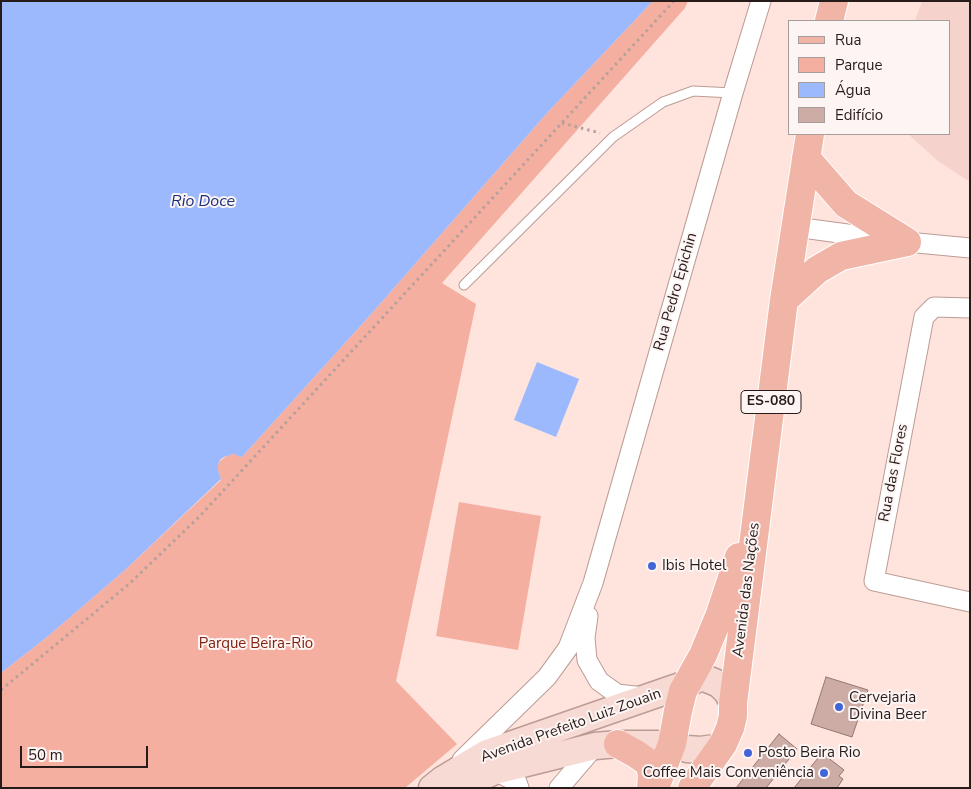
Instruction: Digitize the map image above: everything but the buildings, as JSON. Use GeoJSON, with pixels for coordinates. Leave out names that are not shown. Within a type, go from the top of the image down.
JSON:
{"type":"FeatureCollection","features":[{"type":"Feature","properties":{"kind":"main road"},"geometry":{"type":"LineString","coordinates":[[829,20],[834,1]]}},
{"type":"Feature","properties":{"kind":"main road"},"geometry":{"type":"LineString","coordinates":[[808,146],[846,204],[907,242]]}},
{"type":"Feature","properties":{"kind":"main road","name":"ES-080"},"geometry":{"type":"LineString","coordinates":[[758,504],[784,300],[808,146]]}},
{"type":"Feature","properties":{"kind":"main road"},"geometry":{"type":"LineString","coordinates":[[784,300],[818,270],[841,256],[907,242]]}},
{"type":"Feature","properties":{"kind":"main road","name":"Avenida das Nações"},"geometry":{"type":"LineString","coordinates":[[655,788],[672,744],[680,699],[686,684],[703,655],[717,622],[758,504]]}},
{"type":"Feature","properties":{"kind":"main road","name":"Avenida das Nações"},"geometry":{"type":"LineString","coordinates":[[692,788],[723,744],[733,716],[733,703],[758,504]]}},
{"type":"Feature","properties":{"kind":"main road"},"geometry":{"type":"LineString","coordinates":[[606,745],[636,754],[649,763],[652,774],[650,788]]}},
{"type":"Feature","properties":{"kind":"street","name":"Rua Pedro Epichin"},"geometry":{"type":"LineString","coordinates":[[443,785],[547,677],[568,648],[592,583],[761,1]]}},
{"type":"Feature","properties":{"kind":"street"},"geometry":{"type":"LineString","coordinates":[[795,227],[907,242],[970,248]]}},
{"type":"Feature","properties":{"kind":"street","name":"Rua das Flores"},"geometry":{"type":"LineString","coordinates":[[970,308],[934,307],[924,317],[874,581],[970,602]]}},
{"type":"Feature","properties":{"kind":"street","name":"Rua Pedro Epichin"},"geometry":{"type":"LineString","coordinates":[[592,583],[585,638],[587,660],[599,681],[617,694],[648,698]]}},
{"type":"Feature","properties":{"kind":"street"},"geometry":{"type":"LineString","coordinates":[[686,684],[700,678],[708,679],[719,684],[727,692],[733,703]]}},
{"type":"Feature","properties":{"kind":"street","name":"Avenida Prefeito Luiz Zouain"},"geometry":{"type":"LineString","coordinates":[[443,785],[487,754],[686,684]]}},
{"type":"Feature","properties":{"kind":"street"},"geometry":{"type":"LineString","coordinates":[[672,744],[688,749],[700,750],[715,748],[723,744]]}},
{"type":"Feature","properties":{"kind":"street","name":"Avenida Prefeito Luiz Zouain"},"geometry":{"type":"LineString","coordinates":[[443,785],[606,745],[672,744]]}},
{"type":"Feature","properties":{"kind":"street"},"geometry":{"type":"LineString","coordinates":[[559,788],[606,745]]}},
{"type":"Feature","properties":{"kind":"street"},"geometry":{"type":"LineString","coordinates":[[495,771],[517,782],[519,788]]}},
{"type":"Feature","properties":{"kind":"lane"},"geometry":{"type":"LineString","coordinates":[[464,285],[613,137],[663,102],[693,91],[733,93]]}},
{"type":"Feature","properties":{"kind":"path"},"geometry":{"type":"LineString","coordinates":[[1,690],[129,584],[200,517],[674,1]]}},
{"type":"Feature","properties":{"kind":"path"},"geometry":{"type":"LineString","coordinates":[[562,122],[613,137]]}},
{"type":"Feature","properties":{"kind":"shaded area"},"geometry":{"type":"Polygon","coordinates":[[[922,1],[970,1],[970,182],[938,161],[909,135],[951,135],[951,20],[915,20],[922,1]]]}},
{"type":"Feature","properties":{"kind":"green space","name":"Parque Beira-Rio"},"geometry":{"type":"Polygon","coordinates":[[[653,1],[688,1],[685,8],[442,283],[476,304],[396,681],[457,744],[405,788],[1,788],[1,673],[47,637],[125,570],[221,480],[218,470],[220,461],[233,454],[242,457],[373,312],[548,112],[653,1]]]}},
{"type":"Feature","properties":{"kind":"green space"},"geometry":{"type":"Polygon","coordinates":[[[459,502],[541,516],[518,650],[436,636],[459,502]]]}},
{"type":"Feature","properties":{"kind":"water","name":"Rio Doce"},"geometry":{"type":"Polygon","coordinates":[[[1,1],[653,1],[548,112],[373,312],[242,457],[233,454],[220,460],[218,470],[221,479],[125,570],[47,637],[1,673],[1,1]]]}},
{"type":"Feature","properties":{"kind":"water"},"geometry":{"type":"Polygon","coordinates":[[[537,362],[579,379],[556,437],[514,420],[537,362]]]}},
{"type":"Feature","properties":{"kind":"place","name":"Ibis Hotel"},"geometry":{"type":"Point","coordinates":[652,566]}},
{"type":"Feature","properties":{"kind":"place","name":"Cervejaria Divina Beer"},"geometry":{"type":"Point","coordinates":[839,707]}},
{"type":"Feature","properties":{"kind":"place","name":"Posto Beira Rio"},"geometry":{"type":"Point","coordinates":[748,753]}},
{"type":"Feature","properties":{"kind":"place","name":"Coffee Mais Conveniência"},"geometry":{"type":"Point","coordinates":[824,773]}}]}
